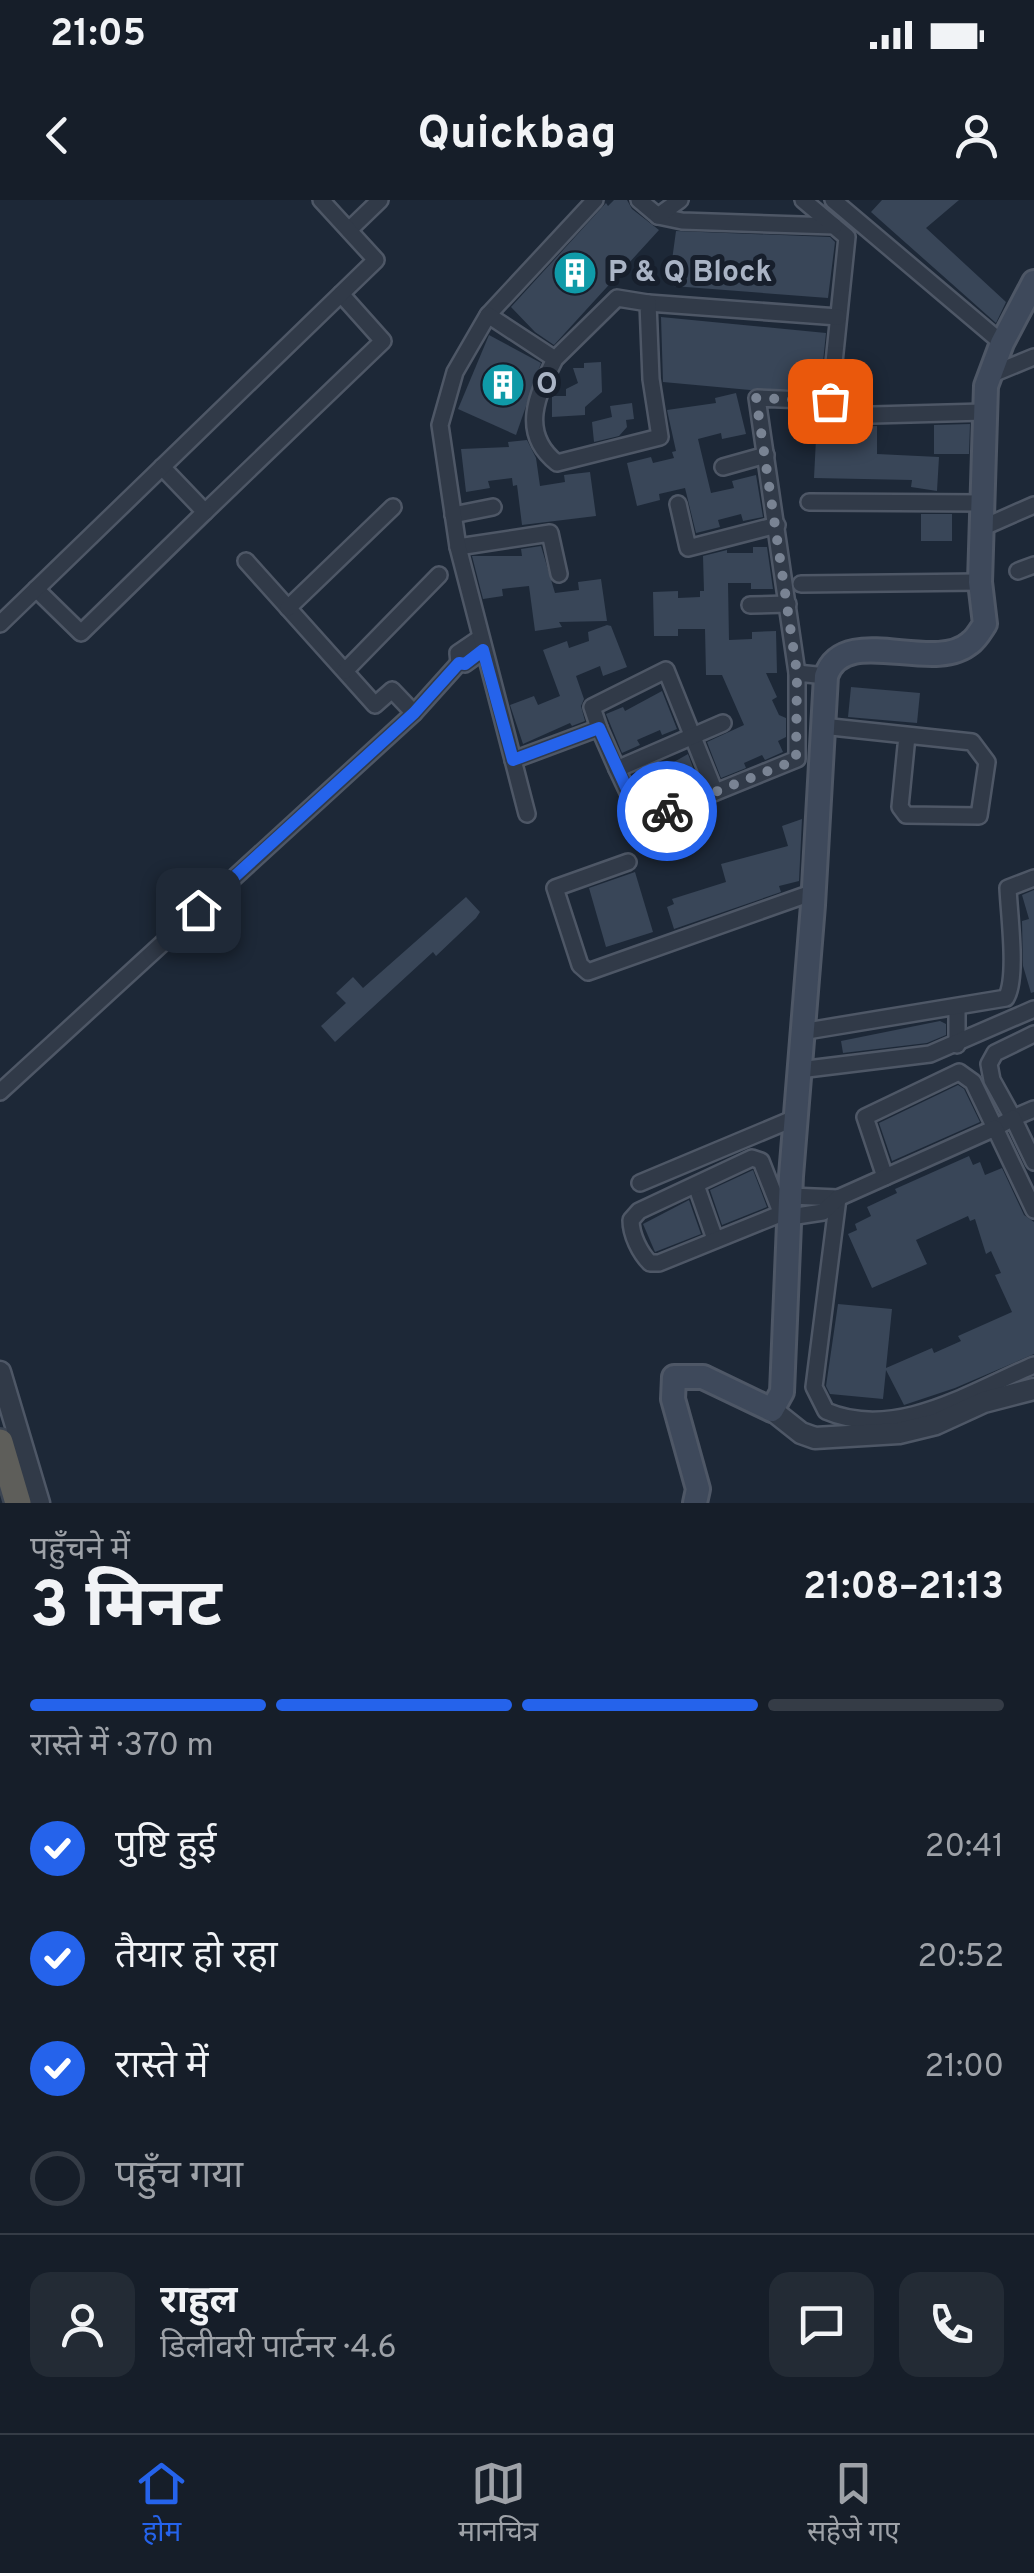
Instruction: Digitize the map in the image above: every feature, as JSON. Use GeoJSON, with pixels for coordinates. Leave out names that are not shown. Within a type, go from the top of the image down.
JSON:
{"type":"FeatureCollection","features":[{"type":"Feature","properties":{"kind":"highway"},"geometry":{"type":"LineString","coordinates":[[0,1442],[18,1503]]}},
{"type":"Feature","properties":{"kind":"main road"},"geometry":{"type":"LineString","coordinates":[[694,1503],[698,1489],[672,1398],[674,1377],[703,1377],[772,1410],[782,1392],[788,1209],[814,892],[826,676],[834,659],[850,652],[944,654],[969,645],[985,624],[980,582],[985,503],[984,412],[990,375],[1002,343],[1034,282]]}},
{"type":"Feature","properties":{"kind":"street"},"geometry":{"type":"LineString","coordinates":[[0,624],[376,260],[322,200]]}},
{"type":"Feature","properties":{"kind":"street"},"geometry":{"type":"LineString","coordinates":[[349,230],[380,200]]}},
{"type":"Feature","properties":{"kind":"street"},"geometry":{"type":"LineString","coordinates":[[527,814],[458,548],[440,425],[468,344],[488,315],[594,200]]}},
{"type":"Feature","properties":{"kind":"street"},"geometry":{"type":"LineString","coordinates":[[639,200],[658,216],[682,221],[834,226]]}},
{"type":"Feature","properties":{"kind":"street"},"geometry":{"type":"LineString","coordinates":[[658,216],[680,200]]}},
{"type":"Feature","properties":{"kind":"street"},"geometry":{"type":"LineString","coordinates":[[715,792],[666,670],[592,707],[642,822],[796,760],[797,673],[756,398],[830,401],[846,237],[803,200]]}},
{"type":"Feature","properties":{"kind":"street"},"geometry":{"type":"LineString","coordinates":[[844,203],[1002,343]]}},
{"type":"Feature","properties":{"kind":"street"},"geometry":{"type":"LineString","coordinates":[[36,588],[81,633],[382,341],[341,294]]}},
{"type":"Feature","properties":{"kind":"street"},"geometry":{"type":"LineString","coordinates":[[648,303],[651,380],[660,437],[557,463],[542,452],[532,425],[535,399],[555,359],[617,298],[838,317]]}},
{"type":"Feature","properties":{"kind":"street"},"geometry":{"type":"LineString","coordinates":[[488,315],[555,359]]}},
{"type":"Feature","properties":{"kind":"street"},"geometry":{"type":"LineString","coordinates":[[990,375],[1034,358]]}},
{"type":"Feature","properties":{"kind":"street"},"geometry":{"type":"LineString","coordinates":[[836,416],[984,412]]}},
{"type":"Feature","properties":{"kind":"street"},"geometry":{"type":"LineString","coordinates":[[723,468],[766,455]]}},
{"type":"Feature","properties":{"kind":"street"},"geometry":{"type":"LineString","coordinates":[[162,467],[204,512]]}},
{"type":"Feature","properties":{"kind":"street"},"geometry":{"type":"LineString","coordinates":[[810,502],[985,503]]}},
{"type":"Feature","properties":{"kind":"street"},"geometry":{"type":"LineString","coordinates":[[678,504],[688,548],[777,525]]}},
{"type":"Feature","properties":{"kind":"street"},"geometry":{"type":"LineString","coordinates":[[984,527],[1034,505]]}},
{"type":"Feature","properties":{"kind":"street"},"geometry":{"type":"LineString","coordinates":[[288,608],[393,507]]}},
{"type":"Feature","properties":{"kind":"street"},"geometry":{"type":"LineString","coordinates":[[453,515],[493,508]]}},
{"type":"Feature","properties":{"kind":"street"},"geometry":{"type":"LineString","coordinates":[[458,548],[550,532],[560,574]]}},
{"type":"Feature","properties":{"kind":"street"},"geometry":{"type":"LineString","coordinates":[[246,561],[398,728]]}},
{"type":"Feature","properties":{"kind":"street"},"geometry":{"type":"LineString","coordinates":[[1018,571],[1034,565]]}},
{"type":"Feature","properties":{"kind":"street"},"geometry":{"type":"LineString","coordinates":[[345,671],[439,575]]}},
{"type":"Feature","properties":{"kind":"street"},"geometry":{"type":"LineString","coordinates":[[801,584],[980,582]]}},
{"type":"Feature","properties":{"kind":"street"},"geometry":{"type":"LineString","coordinates":[[750,605],[788,604]]}},
{"type":"Feature","properties":{"kind":"street"},"geometry":{"type":"LineString","coordinates":[[0,1092],[414,713],[459,663],[458,653],[481,644]]}},
{"type":"Feature","properties":{"kind":"street"},"geometry":{"type":"LineString","coordinates":[[797,673],[826,676]]}},
{"type":"Feature","properties":{"kind":"street"},"geometry":{"type":"LineString","coordinates":[[375,705],[392,690],[414,713]]}},
{"type":"Feature","properties":{"kind":"street"},"geometry":{"type":"LineString","coordinates":[[618,769],[723,723]]}},
{"type":"Feature","properties":{"kind":"street"},"geometry":{"type":"LineString","coordinates":[[822,726],[972,742],[987,762],[979,816],[906,815],[900,807],[907,736]]}},
{"type":"Feature","properties":{"kind":"street"},"geometry":{"type":"LineString","coordinates":[[513,760],[599,728]]}},
{"type":"Feature","properties":{"kind":"street"},"geometry":{"type":"LineString","coordinates":[[628,862],[555,888],[580,965],[588,972],[814,892]]}},
{"type":"Feature","properties":{"kind":"street"},"geometry":{"type":"LineString","coordinates":[[801,1032],[1001,1001],[1010,993],[1008,888],[1034,878]]}},
{"type":"Feature","properties":{"kind":"street"},"geometry":{"type":"LineString","coordinates":[[957,1008],[958,1045]]}},
{"type":"Feature","properties":{"kind":"street"},"geometry":{"type":"LineString","coordinates":[[799,1070],[930,1054],[1034,1010]]}},
{"type":"Feature","properties":{"kind":"street"},"geometry":{"type":"LineString","coordinates":[[1034,1034],[995,1054],[988,1064],[992,1080],[1034,1162]]}},
{"type":"Feature","properties":{"kind":"street"},"geometry":{"type":"LineString","coordinates":[[885,1178],[865,1117],[960,1072],[973,1082],[1034,1210]]}},
{"type":"Feature","properties":{"kind":"street"},"geometry":{"type":"LineString","coordinates":[[788,1209],[761,1160],[752,1158],[639,1212],[631,1220],[631,1229],[650,1263],[788,1209],[838,1198],[1034,1109]]}},
{"type":"Feature","properties":{"kind":"street"},"geometry":{"type":"LineString","coordinates":[[640,1183],[795,1118]]}},
{"type":"Feature","properties":{"kind":"street"},"geometry":{"type":"LineString","coordinates":[[696,1185],[715,1239]]}},
{"type":"Feature","properties":{"kind":"street"},"geometry":{"type":"LineString","coordinates":[[838,1198],[814,1387],[826,1412],[899,1419],[932,1410],[1034,1365]]}},
{"type":"Feature","properties":{"kind":"street"},"geometry":{"type":"LineString","coordinates":[[0,1372],[40,1503]]}},
{"type":"Feature","properties":{"kind":"street"},"geometry":{"type":"LineString","coordinates":[[772,1410],[800,1433],[816,1438],[899,1433],[936,1424],[984,1402],[1034,1389]]}},
{"type":"Feature","properties":{"kind":"building","name":"P & Q Block"},"geometry":{"type":"Polygon","coordinates":[[[614,200],[627,200],[632,209],[659,230],[554,345],[511,307],[606,203],[608,206],[614,200]]]}},
{"type":"Feature","properties":{"kind":"building"},"geometry":{"type":"Polygon","coordinates":[[[882,200],[959,200],[926,228],[1006,302],[996,323],[871,212],[882,200]]]}},
{"type":"Feature","properties":{"kind":"building"},"geometry":{"type":"Polygon","coordinates":[[[676,231],[830,237],[835,242],[828,298],[673,286],[674,276],[670,275],[676,231]]]}},
{"type":"Feature","properties":{"kind":"building"},"geometry":{"type":"Polygon","coordinates":[[[661,317],[826,333],[821,381],[813,381],[812,389],[750,390],[663,382],[661,317]]]}},
{"type":"Feature","properties":{"kind":"building","name":"O"},"geometry":{"type":"Polygon","coordinates":[[[489,335],[541,363],[516,435],[458,409],[489,335]]]}},
{"type":"Feature","properties":{"kind":"building"},"geometry":{"type":"Polygon","coordinates":[[[601,362],[602,392],[585,407],[585,415],[552,417],[552,396],[566,396],[566,389],[578,383],[573,368],[601,362]]]}},
{"type":"Feature","properties":{"kind":"building"},"geometry":{"type":"Polygon","coordinates":[[[736,393],[746,434],[722,439],[721,433],[698,439],[711,493],[734,488],[732,481],[756,475],[763,517],[743,521],[741,514],[718,520],[720,527],[696,533],[685,488],[659,494],[660,500],[637,506],[627,463],[651,457],[653,463],[674,458],[667,410],[716,403],[715,398],[736,393]]]}},
{"type":"Feature","properties":{"kind":"building"},"geometry":{"type":"Polygon","coordinates":[[[632,403],[634,419],[626,420],[627,427],[619,436],[594,442],[592,422],[612,417],[610,406],[632,403]]]}},
{"type":"Feature","properties":{"kind":"building"},"geometry":{"type":"Polygon","coordinates":[[[817,419],[826,419],[835,427],[877,426],[877,454],[939,457],[937,491],[911,487],[912,480],[814,478],[817,419]]]}},
{"type":"Feature","properties":{"kind":"building"},"geometry":{"type":"Polygon","coordinates":[[[970,424],[969,454],[934,454],[934,425],[970,424]]]}},
{"type":"Feature","properties":{"kind":"building"},"geometry":{"type":"Polygon","coordinates":[[[527,440],[536,458],[540,486],[565,482],[564,475],[590,472],[596,516],[522,525],[517,485],[513,486],[512,478],[488,481],[490,488],[466,492],[461,449],[509,447],[508,442],[527,440]]]}},
{"type":"Feature","properties":{"kind":"building"},"geometry":{"type":"Polygon","coordinates":[[[921,514],[952,514],[952,541],[921,541],[921,514]]]}},
{"type":"Feature","properties":{"kind":"building"},"geometry":{"type":"Polygon","coordinates":[[[541,546],[555,593],[579,590],[578,582],[601,579],[607,621],[559,622],[562,627],[535,631],[529,586],[502,589],[503,596],[483,599],[472,556],[522,556],[521,549],[541,546]]]}},
{"type":"Feature","properties":{"kind":"building"},"geometry":{"type":"Polygon","coordinates":[[[753,547],[767,547],[773,589],[751,589],[751,583],[728,583],[729,640],[752,639],[752,632],[776,631],[777,673],[766,673],[777,697],[772,700],[779,715],[786,718],[786,737],[778,741],[783,752],[765,760],[762,755],[744,763],[746,768],[721,778],[707,742],[744,725],[722,675],[706,675],[705,629],[678,629],[678,636],[654,636],[653,592],[678,591],[678,598],[700,597],[700,591],[704,591],[703,556],[727,550],[753,553],[753,547]]]}},
{"type":"Feature","properties":{"kind":"building"},"geometry":{"type":"Polygon","coordinates":[[[611,626],[627,667],[603,676],[600,666],[576,676],[584,699],[581,706],[585,721],[572,726],[570,723],[523,744],[510,705],[534,696],[538,705],[560,696],[543,650],[567,641],[569,648],[589,641],[588,632],[611,626]]]}},
{"type":"Feature","properties":{"kind":"building"},"geometry":{"type":"Polygon","coordinates":[[[851,687],[920,693],[917,723],[848,717],[851,687]]]}},
{"type":"Feature","properties":{"kind":"building"},"geometry":{"type":"Polygon","coordinates":[[[662,691],[677,729],[662,735],[660,730],[637,740],[640,745],[622,753],[606,714],[623,707],[625,711],[662,691]]]}},
{"type":"Feature","properties":{"kind":"building"},"geometry":{"type":"Polygon","coordinates":[[[688,754],[700,786],[648,808],[634,779],[650,772],[651,775],[688,754]]]}},
{"type":"Feature","properties":{"kind":"building"},"geometry":{"type":"Polygon","coordinates":[[[802,819],[799,881],[779,886],[781,892],[674,929],[667,907],[674,904],[672,899],[726,882],[721,864],[788,846],[782,826],[802,819]]]}},
{"type":"Feature","properties":{"kind":"building"},"geometry":{"type":"Polygon","coordinates":[[[635,872],[653,932],[606,947],[589,888],[635,872]]]}},
{"type":"Feature","properties":{"kind":"building"},"geometry":{"type":"Polygon","coordinates":[[[1034,890],[1031,993],[1023,966],[1022,921],[1029,919],[1022,895],[1034,890]]]}},
{"type":"Feature","properties":{"kind":"building"},"geometry":{"type":"Polygon","coordinates":[[[466,897],[480,912],[476,918],[335,1042],[321,1026],[346,1003],[336,993],[353,977],[363,988],[466,897]]]}},
{"type":"Feature","properties":{"kind":"building"},"geometry":{"type":"Polygon","coordinates":[[[940,1021],[946,1024],[946,1035],[927,1043],[843,1053],[841,1041],[940,1021]]]}},
{"type":"Feature","properties":{"kind":"building"},"geometry":{"type":"Polygon","coordinates":[[[958,1085],[964,1089],[980,1122],[892,1161],[879,1123],[958,1085]]]}},
{"type":"Feature","properties":{"kind":"building"},"geometry":{"type":"Polygon","coordinates":[[[969,1156],[973,1165],[980,1162],[985,1175],[1002,1168],[1024,1215],[1034,1222],[1034,1354],[904,1405],[886,1370],[883,1399],[830,1394],[826,1386],[838,1304],[892,1309],[886,1368],[932,1348],[934,1353],[961,1341],[958,1336],[1012,1312],[995,1275],[1001,1273],[991,1251],[986,1254],[975,1219],[970,1221],[968,1216],[916,1240],[927,1264],[872,1288],[848,1234],[857,1230],[855,1224],[871,1216],[867,1207],[897,1193],[895,1189],[969,1156]]]}},
{"type":"Feature","properties":{"kind":"building"},"geometry":{"type":"Polygon","coordinates":[[[753,1170],[767,1207],[722,1225],[710,1190],[753,1170]]]}},
{"type":"Feature","properties":{"kind":"building"},"geometry":{"type":"Polygon","coordinates":[[[689,1200],[701,1234],[655,1252],[643,1224],[689,1200]]]}},
{"type":"Feature","properties":{"kind":"way so far"},"geometry":{"type":"LineString","coordinates":[[667,811],[796,760],[797,673],[756,398],[830,401]]}},
{"type":"Feature","properties":{"kind":"place","name":"P & Q Block"},"geometry":{"type":"Point","coordinates":[575,273]}},
{"type":"Feature","properties":{"kind":"place","name":"O"},"geometry":{"type":"Point","coordinates":[503,385]}},
{"type":"Feature","properties":{"kind":"route"},"geometry":{"type":"LineString","coordinates":[[198,910],[414,713],[459,663],[465,664],[483,650],[513,760],[599,728],[642,822],[667,811]]}}]}
